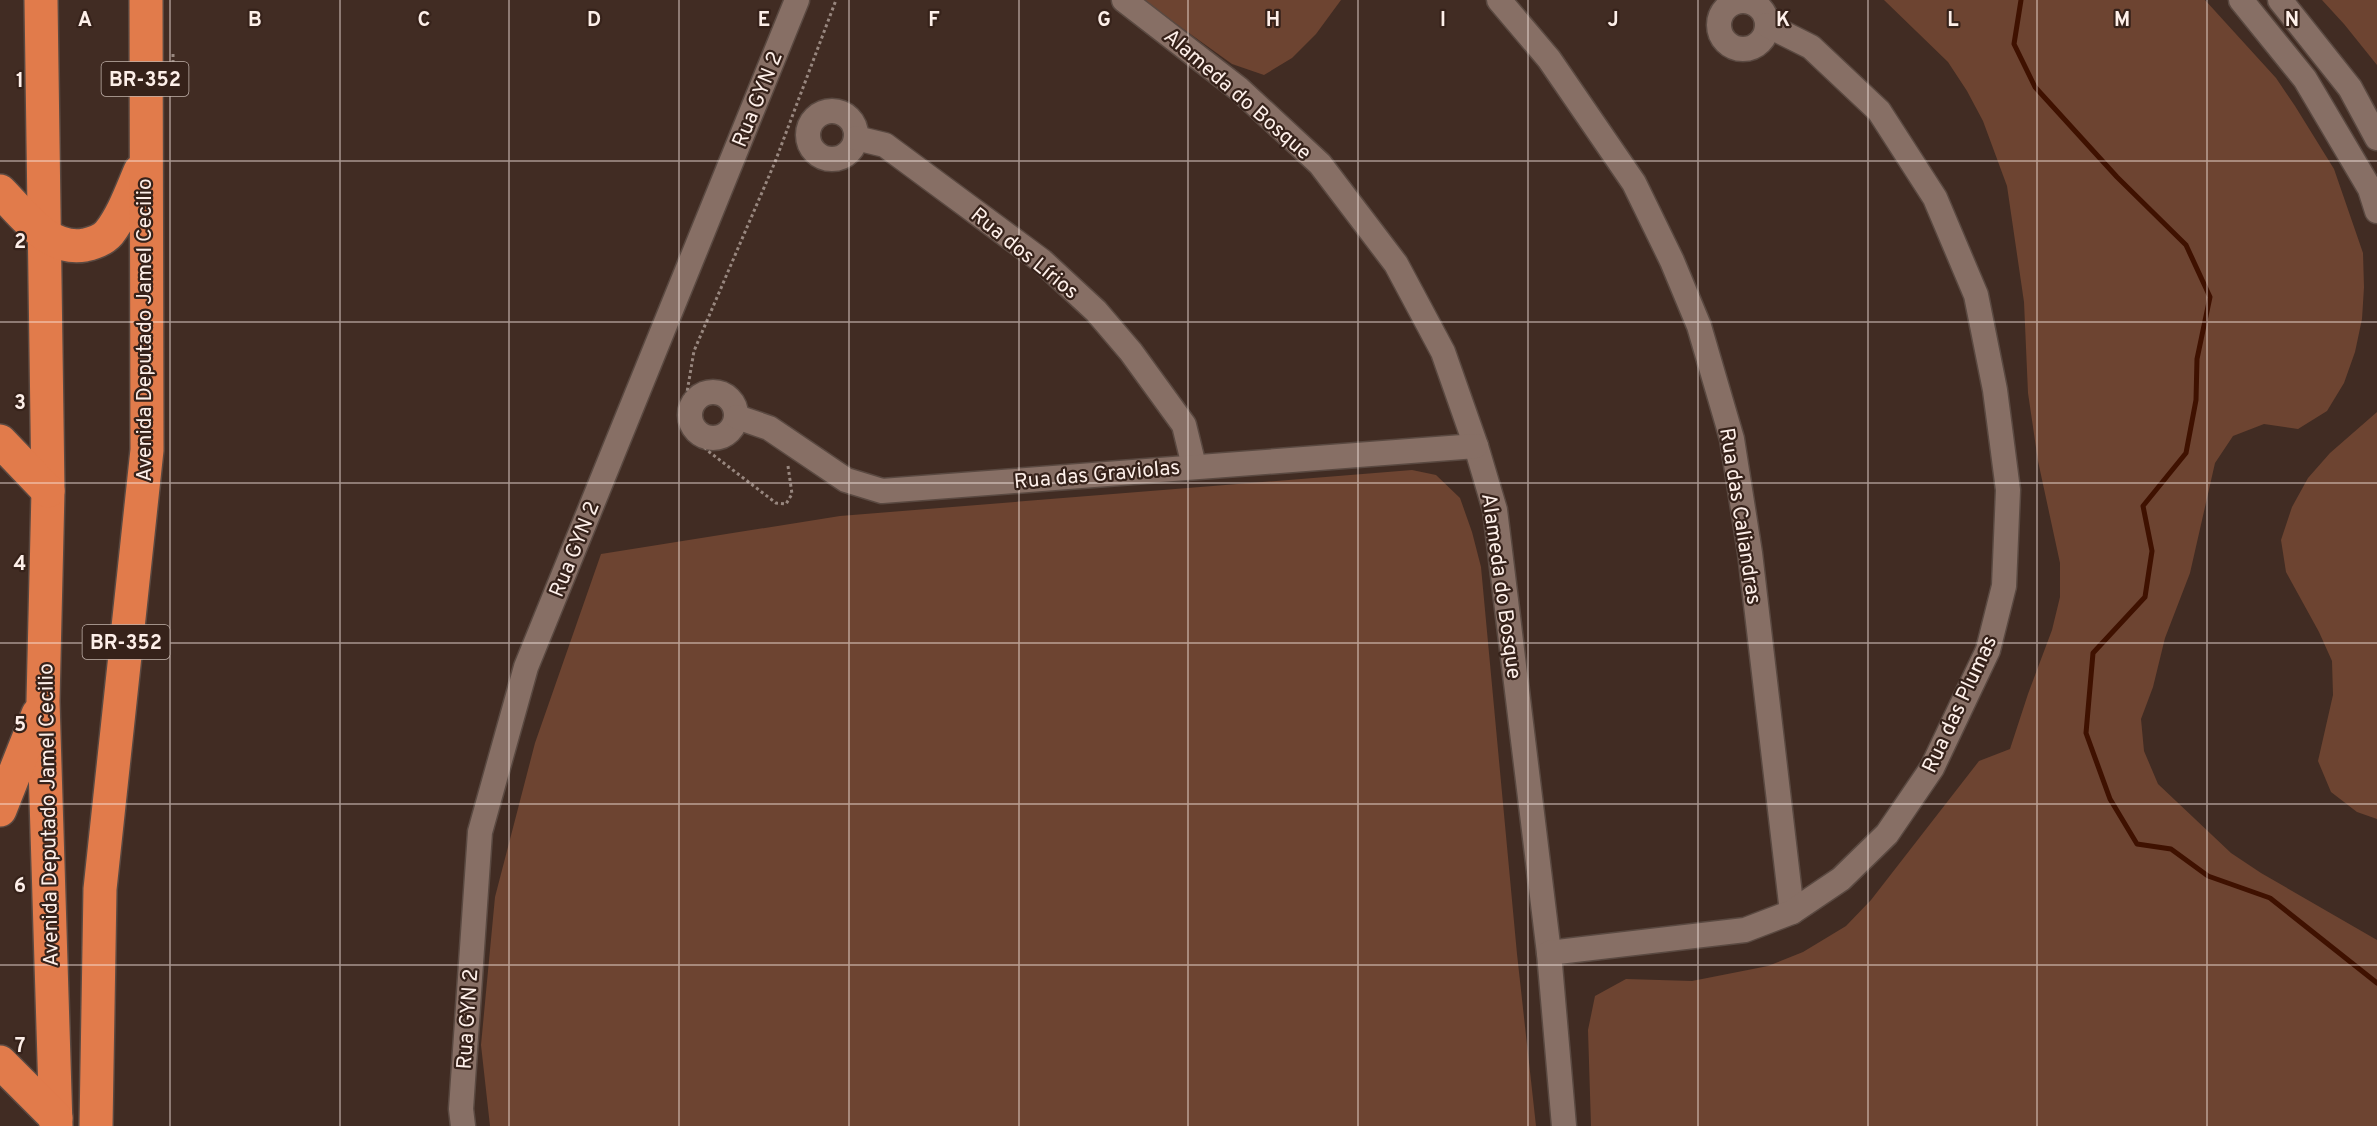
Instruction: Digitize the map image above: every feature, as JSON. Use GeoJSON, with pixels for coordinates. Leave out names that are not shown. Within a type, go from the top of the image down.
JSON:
{"type":"FeatureCollection","features":[{"type":"Feature","properties":{"kind":"highway","name":"Avenida Deputado Jamel Cecilio"},"geometry":{"type":"LineString","coordinates":[[41,0],[48,491],[43,701],[56,1122]]}},
{"type":"Feature","properties":{"kind":"highway","name":"Avenida Deputado Jamel Cecilio"},"geometry":{"type":"LineString","coordinates":[[96,1126],[100,889],[147,450],[146,0]]}},
{"type":"Feature","properties":{"kind":"highway"},"geometry":{"type":"LineString","coordinates":[[0,191],[44,235],[73,247],[95,243],[108,235],[119,218],[145,158]]}},
{"type":"Feature","properties":{"kind":"highway"},"geometry":{"type":"LineString","coordinates":[[0,441],[48,491]]}},
{"type":"Feature","properties":{"kind":"highway"},"geometry":{"type":"LineString","coordinates":[[0,810],[43,701]]}},
{"type":"Feature","properties":{"kind":"highway"},"geometry":{"type":"LineString","coordinates":[[0,1062],[56,1122]]}},
{"type":"Feature","properties":{"kind":"street","name":"Rua GYN 2"},"geometry":{"type":"LineString","coordinates":[[463,1126],[461,1109],[480,832],[526,668],[797,0]]}},
{"type":"Feature","properties":{"kind":"street","name":"Alameda do Bosque"},"geometry":{"type":"LineString","coordinates":[[1124,0],[1239,89],[1320,164],[1396,264],[1443,352],[1476,446],[1495,510],[1549,953],[1564,1126]]}},
{"type":"Feature","properties":{"kind":"street","name":"Rua das Caliandras"},"geometry":{"type":"LineString","coordinates":[[1499,0],[1550,59],[1634,183],[1672,261],[1699,326],[1732,439],[1751,565],[1792,912]]}},
{"type":"Feature","properties":{"kind":"street"},"geometry":{"type":"LineString","coordinates":[[2241,0],[2305,79],[2370,189],[2377,211]]}},
{"type":"Feature","properties":{"kind":"street"},"geometry":{"type":"LineString","coordinates":[[2280,0],[2350,88],[2377,138]]}},
{"type":"Feature","properties":{"kind":"street","name":"Rua das Plumas"},"geometry":{"type":"LineString","coordinates":[[1549,953],[1745,930],[1792,912],[1841,879],[1887,834],[1932,768],[1988,650],[2004,586],[2008,490],[1995,390],[1976,295],[1935,198],[1879,111],[1811,47],[1767,25]]}},
{"type":"Feature","properties":{"kind":"street","name":"Rua dos Lírios"},"geometry":{"type":"LineString","coordinates":[[856,138],[885,145],[1042,261],[1096,311],[1131,352],[1184,424],[1194,466]]}},
{"type":"Feature","properties":{"kind":"street","name":"Rua das Graviolas"},"geometry":{"type":"LineString","coordinates":[[737,417],[769,428],[846,480],[882,491],[1476,446]]}},
{"type":"Feature","properties":{"kind":"path"},"geometry":{"type":"LineString","coordinates":[[782,436],[792,494],[786,504],[776,502],[708,451],[687,427],[685,404],[694,351],[775,162],[836,0]]}},
{"type":"Feature","properties":{"kind":"shaded area"},"geometry":{"type":"Polygon","coordinates":[[[1143,0],[1341,0],[1316,34],[1292,58],[1264,75],[1232,64],[1143,0]]]}},
{"type":"Feature","properties":{"kind":"shaded area"},"geometry":{"type":"Polygon","coordinates":[[[1884,0],[2205,0],[2276,78],[2334,169],[2363,253],[2362,319],[2355,352],[2344,383],[2327,411],[2298,429],[2264,424],[2233,436],[2215,463],[2190,573],[2165,638],[2153,687],[2141,719],[2144,751],[2158,784],[2231,853],[2261,873],[2377,940],[2377,1126],[1591,1126],[1588,1030],[1595,996],[1626,979],[1692,981],[1768,966],[1803,952],[1846,926],[1871,900],[1979,761],[2010,749],[2052,630],[2060,597],[2060,563],[2038,461],[2028,393],[2024,302],[2007,186],[1983,121],[1948,62],[1884,0]]]}},
{"type":"Feature","properties":{"kind":"shaded area"},"geometry":{"type":"Polygon","coordinates":[[[2322,0],[2377,0],[2377,65],[2344,24],[2322,0]]]}},
{"type":"Feature","properties":{"kind":"shaded area"},"geometry":{"type":"Polygon","coordinates":[[[2377,412],[2377,819],[2357,812],[2331,792],[2318,761],[2333,695],[2332,661],[2286,572],[2281,540],[2292,507],[2308,478],[2330,453],[2377,412]]]}},
{"type":"Feature","properties":{"kind":"shaded area"},"geometry":{"type":"Polygon","coordinates":[[[1412,470],[1436,475],[1460,498],[1481,567],[1517,954],[1536,1126],[490,1126],[481,1045],[495,897],[535,743],[601,554],[840,516],[1412,470]]]}},
{"type":"Feature","properties":{"kind":"waterway"},"geometry":{"type":"LineString","coordinates":[[2021,0],[2014,44],[2035,87],[2117,177],[2186,245],[2210,297],[2197,359],[2196,400],[2186,453],[2143,506],[2152,551],[2145,597],[2093,653],[2086,733],[2110,799],[2137,844],[2171,849],[2208,876],[2270,898],[2377,983]]}}]}
